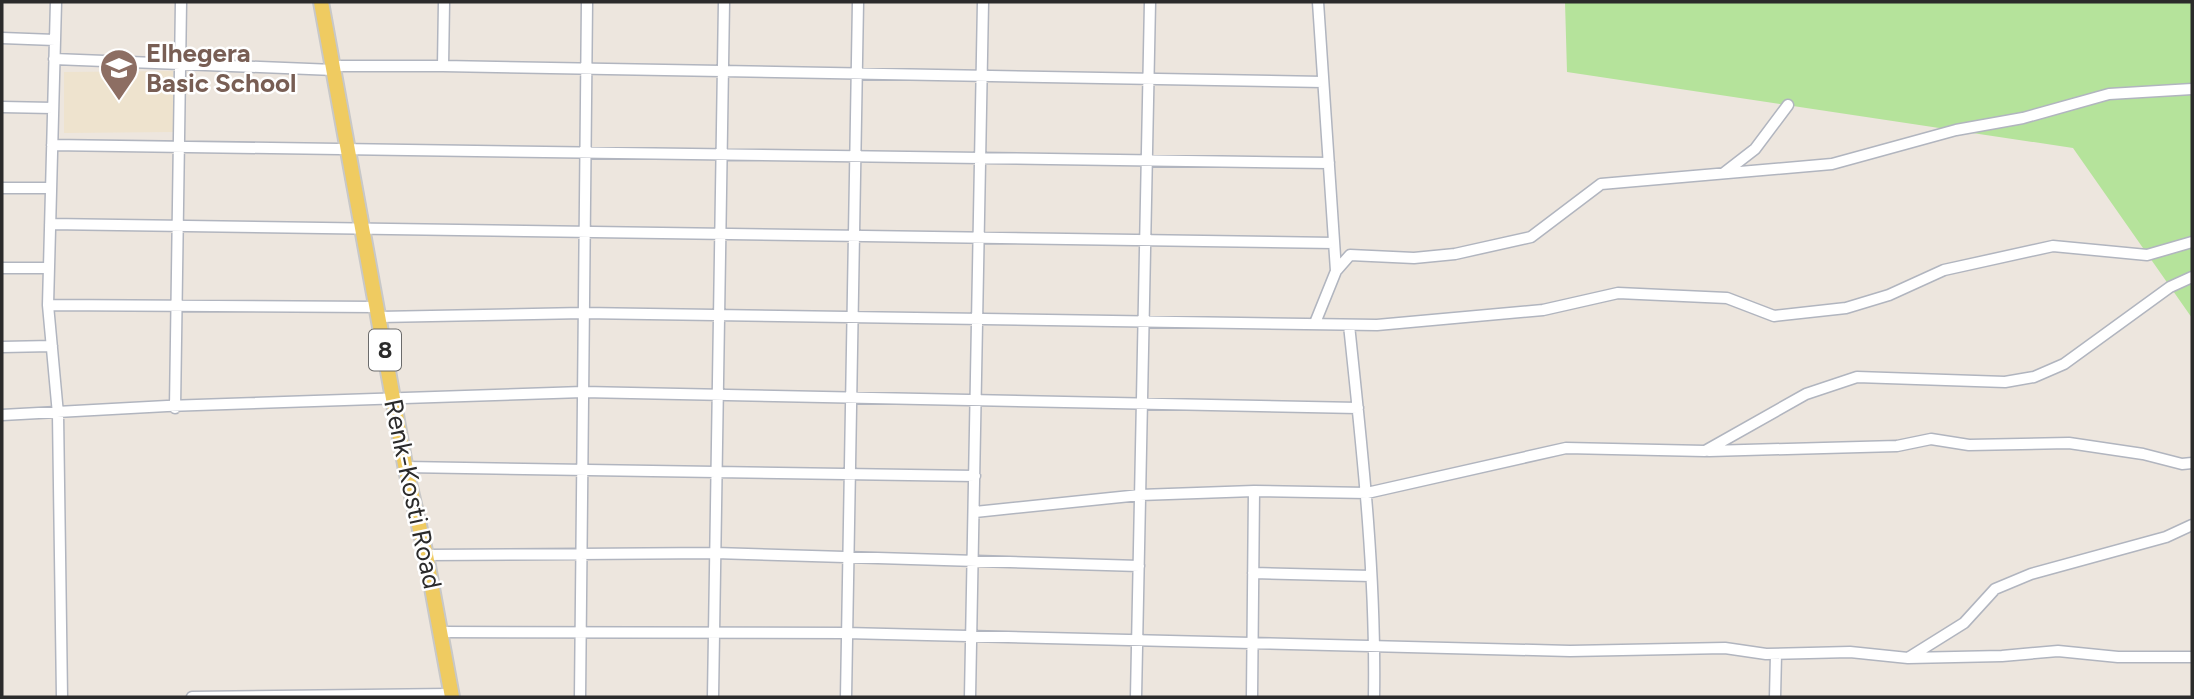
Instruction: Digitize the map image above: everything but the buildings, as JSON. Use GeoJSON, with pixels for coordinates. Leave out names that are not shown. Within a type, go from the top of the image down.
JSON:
{"type":"FeatureCollection","features":[{"type":"Feature","properties":{"kind":"main road","name":"Renk-Kosti Road"},"geometry":{"type":"LineString","coordinates":[[321,2],[405,467],[426,555],[452,695]]}},
{"type":"Feature","properties":{"kind":"street"},"geometry":{"type":"LineString","coordinates":[[55,2],[48,305],[58,414],[62,697]]}},
{"type":"Feature","properties":{"kind":"street"},"geometry":{"type":"LineString","coordinates":[[175,408],[181,2]]}},
{"type":"Feature","properties":{"kind":"street"},"geometry":{"type":"LineString","coordinates":[[443,65],[444,2]]}},
{"type":"Feature","properties":{"kind":"street"},"geometry":{"type":"LineString","coordinates":[[580,697],[586,2]]}},
{"type":"Feature","properties":{"kind":"street"},"geometry":{"type":"LineString","coordinates":[[713,697],[724,2]]}},
{"type":"Feature","properties":{"kind":"street"},"geometry":{"type":"LineString","coordinates":[[846,697],[858,2]]}},
{"type":"Feature","properties":{"kind":"street"},"geometry":{"type":"LineString","coordinates":[[970,697],[984,2]]}},
{"type":"Feature","properties":{"kind":"street"},"geometry":{"type":"LineString","coordinates":[[1136,697],[1150,2]]}},
{"type":"Feature","properties":{"kind":"street"},"geometry":{"type":"LineString","coordinates":[[1318,2],[1336,271]]}},
{"type":"Feature","properties":{"kind":"street"},"geometry":{"type":"LineString","coordinates":[[2,38],[55,40]]}},
{"type":"Feature","properties":{"kind":"street"},"geometry":{"type":"LineString","coordinates":[[54,59],[334,68],[443,65],[1323,82]]}},
{"type":"Feature","properties":{"kind":"street"},"geometry":{"type":"LineString","coordinates":[[1315,323],[1336,271],[1350,255],[1415,258],[1455,254],[1531,237],[1601,184],[1832,163],[1956,130],[2023,118],[2109,94],[2192,89]]}},
{"type":"Feature","properties":{"kind":"street"},"geometry":{"type":"LineString","coordinates":[[1724,174],[1755,149],[1788,105]]}},
{"type":"Feature","properties":{"kind":"street"},"geometry":{"type":"LineString","coordinates":[[2,107],[53,107]]}},
{"type":"Feature","properties":{"kind":"street"},"geometry":{"type":"LineString","coordinates":[[52,145],[349,150],[585,150],[1146,162],[1329,163]]}},
{"type":"Feature","properties":{"kind":"street"},"geometry":{"type":"LineString","coordinates":[[2,188],[51,188]]}},
{"type":"Feature","properties":{"kind":"street"},"geometry":{"type":"LineString","coordinates":[[50,223],[584,229],[1334,243]]}},
{"type":"Feature","properties":{"kind":"street"},"geometry":{"type":"LineString","coordinates":[[48,305],[378,312],[719,314],[1349,324],[1453,320],[1543,310],[1618,293],[1727,298],[1774,316],[1846,308],[1889,295],[1944,270],[2053,246],[2147,255],[2192,242]]}},
{"type":"Feature","properties":{"kind":"street"},"geometry":{"type":"LineString","coordinates":[[2,268],[49,268]]}},
{"type":"Feature","properties":{"kind":"street"},"geometry":{"type":"LineString","coordinates":[[1705,451],[1806,394],[1857,377],[2005,382],[2034,377],[2064,364],[2170,287],[2192,277]]}},
{"type":"Feature","properties":{"kind":"street"},"geometry":{"type":"LineString","coordinates":[[1349,324],[1367,493],[1375,647],[1374,697]]}},
{"type":"Feature","properties":{"kind":"street"},"geometry":{"type":"LineString","coordinates":[[2,347],[52,346]]}},
{"type":"Feature","properties":{"kind":"street"},"geometry":{"type":"LineString","coordinates":[[2,415],[583,392],[977,397],[1358,408]]}},
{"type":"Feature","properties":{"kind":"street"},"geometry":{"type":"LineString","coordinates":[[975,512],[1140,495],[1254,491],[1367,493],[1555,449],[1705,451],[1897,446],[1931,439],[1969,445],[2069,443],[2143,454],[2182,464],[2192,463]]}},
{"type":"Feature","properties":{"kind":"street"},"geometry":{"type":"LineString","coordinates":[[405,467],[975,476]]}},
{"type":"Feature","properties":{"kind":"street"},"geometry":{"type":"LineString","coordinates":[[1252,697],[1254,491]]}},
{"type":"Feature","properties":{"kind":"street"},"geometry":{"type":"LineString","coordinates":[[1908,658],[1964,623],[1995,589],[2031,574],[2166,537],[2192,525]]}},
{"type":"Feature","properties":{"kind":"street"},"geometry":{"type":"LineString","coordinates":[[426,555],[715,553],[1139,566]]}},
{"type":"Feature","properties":{"kind":"street"},"geometry":{"type":"LineString","coordinates":[[1253,573],[1371,576]]}},
{"type":"Feature","properties":{"kind":"street"},"geometry":{"type":"LineString","coordinates":[[441,632],[846,633],[1570,651],[1725,648],[1776,654],[1850,652],[1908,658],[2002,656],[2058,651],[2118,657],[2192,657]]}},
{"type":"Feature","properties":{"kind":"street"},"geometry":{"type":"LineString","coordinates":[[1775,697],[1776,654]]}},
{"type":"Feature","properties":{"kind":"street"},"geometry":{"type":"LineString","coordinates":[[192,697],[452,695]]}},
{"type":"Feature","properties":{"kind":"shaded area","name":"Elhegera Basic School"},"geometry":{"type":"Polygon","coordinates":[[[173,71],[174,132],[64,133],[64,72],[173,71]]]}},
{"type":"Feature","properties":{"kind":"green space"},"geometry":{"type":"Polygon","coordinates":[[[1565,2],[2192,2],[2192,318],[2073,148],[1567,72],[1565,2]]]}},
{"type":"Feature","properties":{"kind":"place","name":"Elhegera Basic School"},"geometry":{"type":"Point","coordinates":[119,102]}}]}
